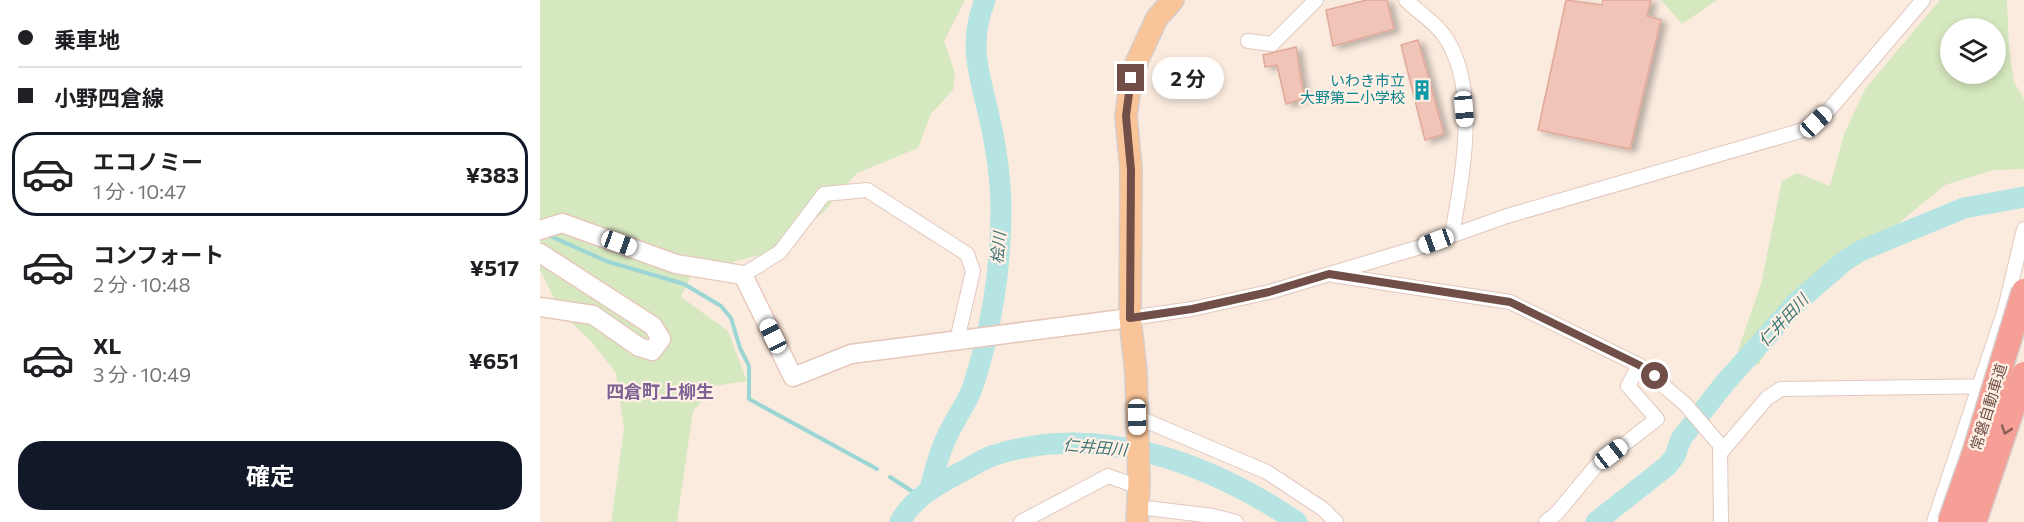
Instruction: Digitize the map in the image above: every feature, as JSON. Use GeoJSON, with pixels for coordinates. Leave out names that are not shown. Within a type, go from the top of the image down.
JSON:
{"type":"FeatureCollection","features":[{"type":"Feature","properties":{"kind":"highway","name":"常磐自動車道"},"geometry":{"type":"LineString","coordinates":[[1950,522],[1975,451],[2024,291]]}},
{"type":"Feature","properties":{"kind":"highway","name":"常磐自動車道"},"geometry":{"type":"LineString","coordinates":[[1974,522],[2024,374]]}},
{"type":"Feature","properties":{"kind":"main road"},"geometry":{"type":"LineString","coordinates":[[1138,500],[1137,417],[1130,318],[1131,170],[1126,116],[1131,78],[1138,59],[1157,18],[1173,0]]}},
{"type":"Feature","properties":{"kind":"street"},"geometry":{"type":"LineString","coordinates":[[1248,41],[1266,46],[1272,44],[1316,0]]}},
{"type":"Feature","properties":{"kind":"street"},"geometry":{"type":"LineString","coordinates":[[1406,0],[1443,34],[1461,72],[1466,127],[1462,178],[1452,235]]}},
{"type":"Feature","properties":{"kind":"street"},"geometry":{"type":"LineString","coordinates":[[743,275],[793,377],[851,354],[1192,309],[1269,292],[1507,216],[1800,131],[1816,122],[1829,110],[1923,0]]}},
{"type":"Feature","properties":{"kind":"street"},"geometry":{"type":"LineString","coordinates":[[540,230],[562,223],[676,264],[743,275],[780,252],[824,194],[867,190],[967,254],[972,261],[974,271],[957,340]]}},
{"type":"Feature","properties":{"kind":"street"},"geometry":{"type":"LineString","coordinates":[[1934,522],[2005,309],[2024,230]]}},
{"type":"Feature","properties":{"kind":"street"},"geometry":{"type":"LineString","coordinates":[[540,253],[653,326],[661,339],[652,351],[639,347],[593,315],[540,307]]}},
{"type":"Feature","properties":{"kind":"street"},"geometry":{"type":"LineString","coordinates":[[1329,274],[1510,302],[1639,365],[1685,404],[1721,448],[1721,522]]}},
{"type":"Feature","properties":{"kind":"street"},"geometry":{"type":"LineString","coordinates":[[1546,522],[1557,513],[1596,466],[1657,419],[1628,386],[1639,365]]}},
{"type":"Feature","properties":{"kind":"street"},"geometry":{"type":"LineString","coordinates":[[1721,448],[1767,398],[1781,388],[2024,387]]}},
{"type":"Feature","properties":{"kind":"street"},"geometry":{"type":"LineString","coordinates":[[1137,417],[1268,472],[1323,509],[1336,522]]}},
{"type":"Feature","properties":{"kind":"street"},"geometry":{"type":"LineString","coordinates":[[1021,522],[1107,476],[1138,500],[1236,522]]}},
{"type":"Feature","properties":{"kind":"green space"},"geometry":{"type":"Polygon","coordinates":[[[540,0],[965,0],[944,41],[955,73],[953,90],[931,114],[918,148],[857,173],[824,212],[770,252],[692,273],[681,297],[728,331],[747,381],[714,386],[693,411],[677,522],[611,522],[624,429],[616,373],[591,341],[561,313],[540,270],[540,0]]]}},
{"type":"Feature","properties":{"kind":"green space"},"geometry":{"type":"Polygon","coordinates":[[[1661,0],[1717,0],[1682,24],[1661,0]]]}},
{"type":"Feature","properties":{"kind":"green space"},"geometry":{"type":"Polygon","coordinates":[[[1940,0],[2007,0],[2009,47],[2014,82],[2024,99],[2024,169],[1993,170],[1945,185],[1889,231],[1843,260],[1786,320],[1759,364],[1743,368],[1738,350],[1761,284],[1782,181],[1797,173],[1830,186],[1844,134],[1865,89],[1940,0]]]}},
{"type":"Feature","properties":{"kind":"building"},"geometry":{"type":"Polygon","coordinates":[[[1367,0],[1387,0],[1394,29],[1333,46],[1326,10],[1367,0]]]}},
{"type":"Feature","properties":{"kind":"building"},"geometry":{"type":"Polygon","coordinates":[[[1566,0],[1602,5],[1603,0],[1651,0],[1647,16],[1661,20],[1630,149],[1538,130],[1566,0]]]}},
{"type":"Feature","properties":{"kind":"building","name":"いわき市立 大野第二小学校"},"geometry":{"type":"Polygon","coordinates":[[[1418,40],[1444,134],[1425,140],[1401,45],[1418,40]]]}},
{"type":"Feature","properties":{"kind":"building"},"geometry":{"type":"Polygon","coordinates":[[[1296,47],[1304,98],[1286,104],[1277,65],[1265,67],[1263,55],[1296,47]]]}},
{"type":"Feature","properties":{"kind":"waterway","name":"桧川"},"geometry":{"type":"LineString","coordinates":[[930,489],[943,447],[972,389],[979,368],[990,323],[997,278],[1001,232],[999,176],[992,131],[979,75],[976,46],[980,16],[985,0]]}},
{"type":"Feature","properties":{"kind":"waterway","name":"仁井田川"},"geometry":{"type":"LineString","coordinates":[[1596,522],[1667,466],[1675,456],[1681,439],[1724,384],[1797,302],[1843,262],[1860,251],[1964,208],[2024,197]]}},
{"type":"Feature","properties":{"kind":"waterway"},"geometry":{"type":"LineString","coordinates":[[548,235],[606,261],[684,284],[721,306],[731,318],[740,348],[749,366],[749,399],[877,469]]}},
{"type":"Feature","properties":{"kind":"waterway","name":"仁井田川"},"geometry":{"type":"LineString","coordinates":[[900,522],[912,505],[927,492],[987,458],[1035,446],[1074,443],[1114,446],[1153,454],[1191,466],[1264,501],[1297,522]]}},
{"type":"Feature","properties":{"kind":"waterway"},"geometry":{"type":"LineString","coordinates":[[890,477],[921,497]]}},
{"type":"Feature","properties":{"kind":"place","name":"いわき市立 大野第二小学校"},"geometry":{"type":"Point","coordinates":[1422,90]}},
{"type":"Feature","properties":{"kind":"district","name":"四倉町上柳生"},"geometry":{"type":"Point","coordinates":[660,392]}},
{"type":"Feature","properties":{"kind":"route"},"geometry":{"type":"LineString","coordinates":[[1131,78],[1126,116],[1131,170],[1130,318],[1192,309],[1269,292],[1329,274],[1510,302],[1639,365],[1655,376]]}}]}
